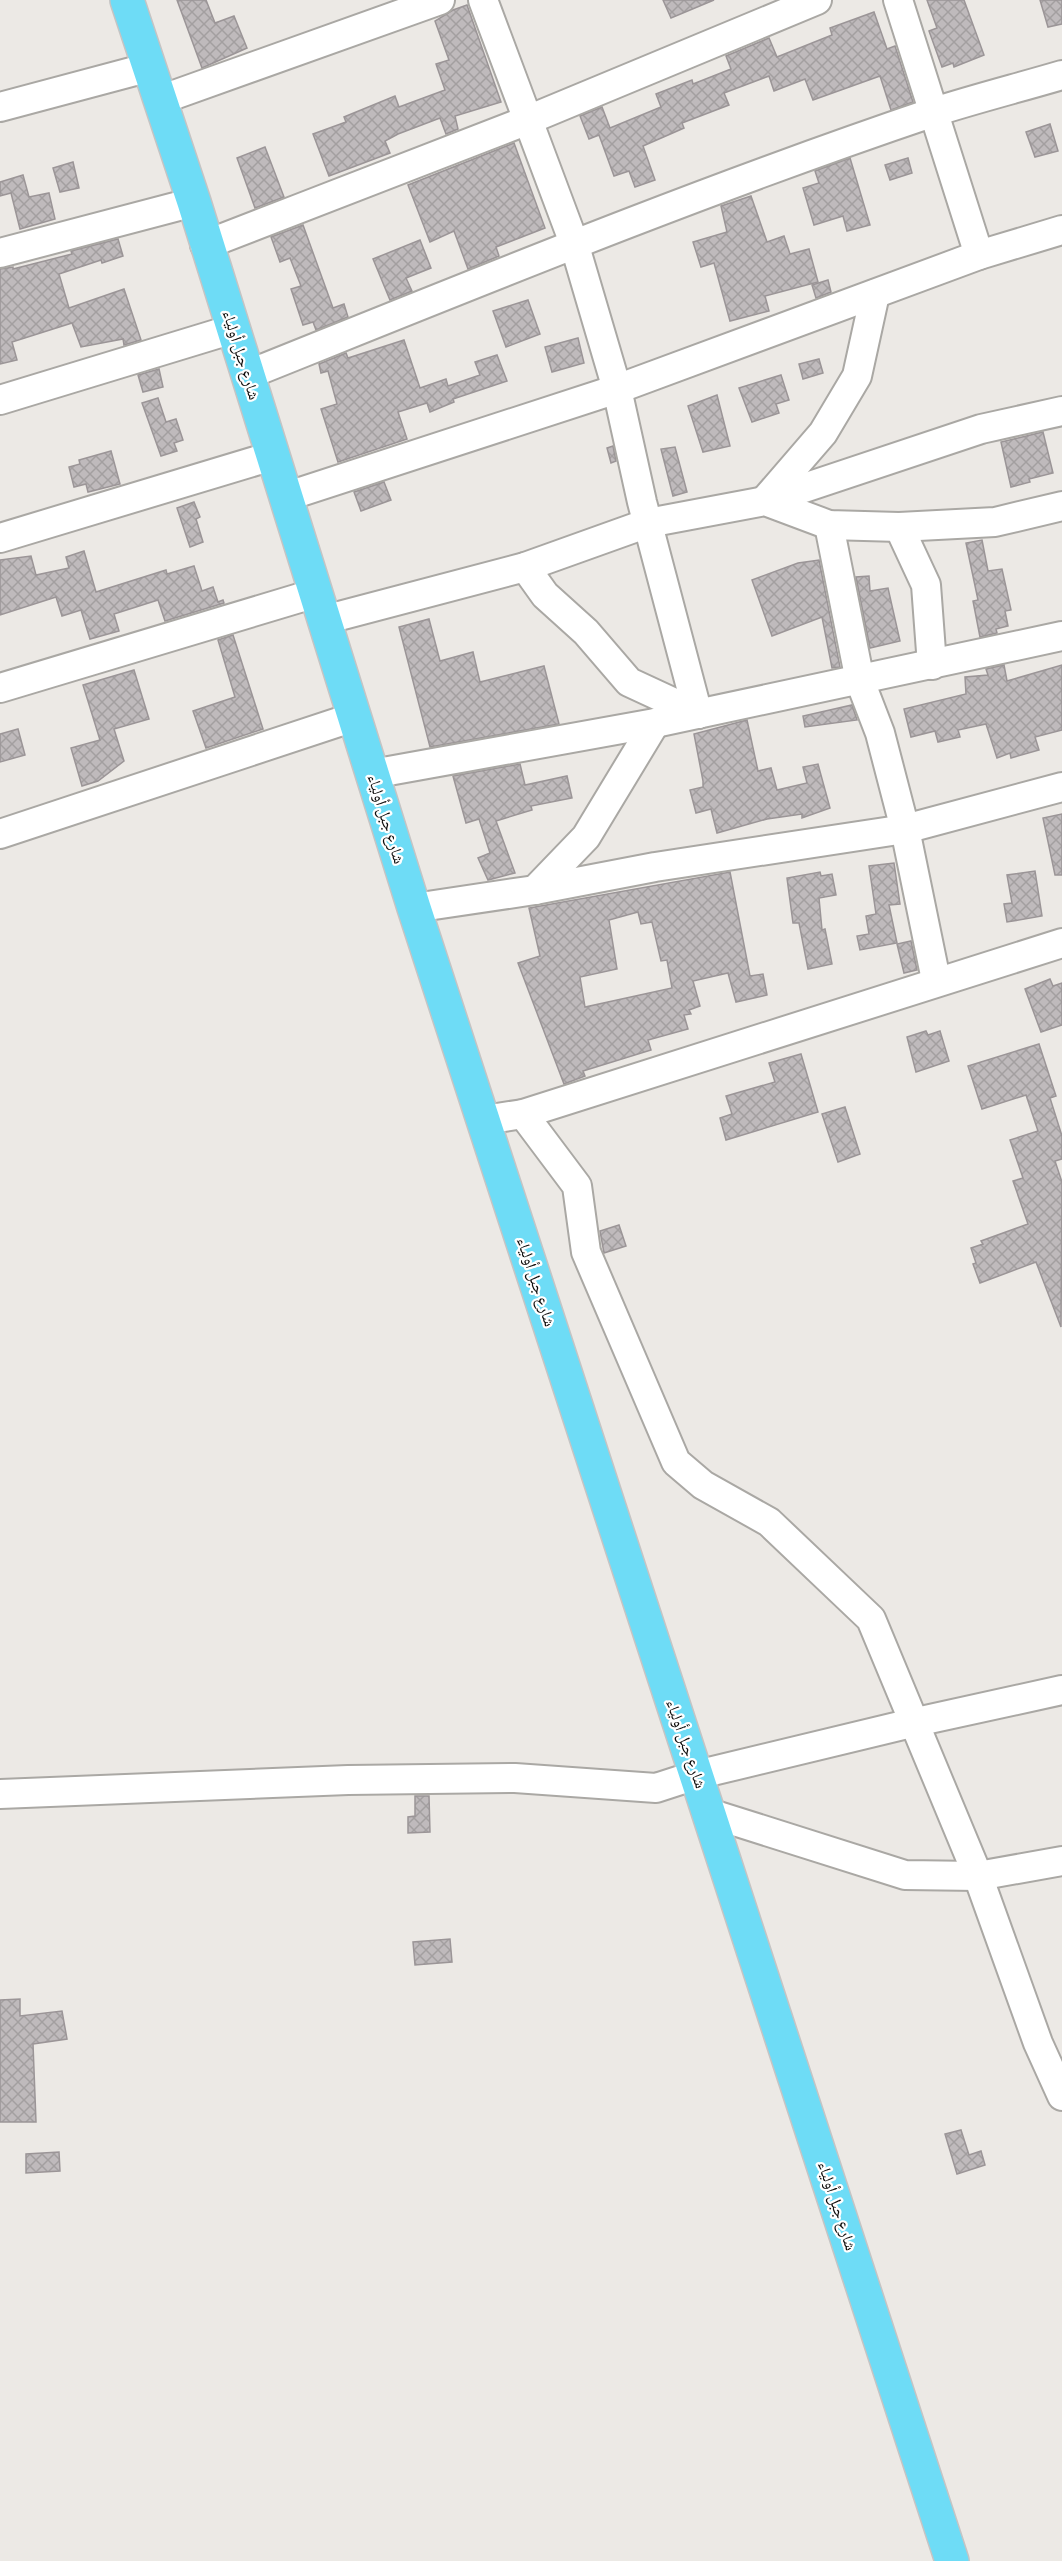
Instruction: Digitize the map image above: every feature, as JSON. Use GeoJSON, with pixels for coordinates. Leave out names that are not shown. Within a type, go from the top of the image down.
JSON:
{"type":"FeatureCollection","features":[{"type":"Feature","properties":{"kind":"highway","name":"شارع جبل أولياء"},"geometry":{"type":"LineString","coordinates":[[127,0],[194,202],[205,245],[248,375],[414,908],[952,2561]]}},
{"type":"Feature","properties":{"kind":"street"},"geometry":{"type":"LineString","coordinates":[[160,100],[440,0]]}},
{"type":"Feature","properties":{"kind":"street"},"geometry":{"type":"LineString","coordinates":[[483,0],[574,243],[617,389],[648,523],[698,714]]}},
{"type":"Feature","properties":{"kind":"street"},"geometry":{"type":"LineString","coordinates":[[205,245],[528,120],[817,0]]}},
{"type":"Feature","properties":{"kind":"street"},"geometry":{"type":"LineString","coordinates":[[898,0],[932,113],[979,255]]}},
{"type":"Feature","properties":{"kind":"street"},"geometry":{"type":"LineString","coordinates":[[0,107],[150,68]]}},
{"type":"Feature","properties":{"kind":"street"},"geometry":{"type":"LineString","coordinates":[[248,375],[574,243],[932,113],[1062,75]]}},
{"type":"Feature","properties":{"kind":"street"},"geometry":{"type":"LineString","coordinates":[[0,253],[194,202]]}},
{"type":"Feature","properties":{"kind":"street"},"geometry":{"type":"LineString","coordinates":[[285,497],[617,389],[979,255],[1062,230]]}},
{"type":"Feature","properties":{"kind":"street"},"geometry":{"type":"LineString","coordinates":[[765,501],[823,433],[857,376],[875,294]]}},
{"type":"Feature","properties":{"kind":"street"},"geometry":{"type":"LineString","coordinates":[[0,400],[233,329]]}},
{"type":"Feature","properties":{"kind":"street"},"geometry":{"type":"LineString","coordinates":[[0,688],[320,607],[525,567],[648,523],[765,501],[981,429],[1062,411]]}},
{"type":"Feature","properties":{"kind":"street"},"geometry":{"type":"LineString","coordinates":[[0,538],[272,456]]}},
{"type":"Feature","properties":{"kind":"street"},"geometry":{"type":"LineString","coordinates":[[765,501],[829,525],[899,527],[996,522],[1062,506]]}},
{"type":"Feature","properties":{"kind":"street"},"geometry":{"type":"LineString","coordinates":[[829,525],[860,681],[880,734],[905,829],[936,980]]}},
{"type":"Feature","properties":{"kind":"street"},"geometry":{"type":"LineString","coordinates":[[899,527],[926,585],[932,665]]}},
{"type":"Feature","properties":{"kind":"street"},"geometry":{"type":"LineString","coordinates":[[525,567],[545,595],[586,632],[629,682],[698,714]]}},
{"type":"Feature","properties":{"kind":"street"},"geometry":{"type":"LineString","coordinates":[[372,774],[655,723],[1062,636]]}},
{"type":"Feature","properties":{"kind":"street"},"geometry":{"type":"LineString","coordinates":[[0,834],[354,717]]}},
{"type":"Feature","properties":{"kind":"street"},"geometry":{"type":"LineString","coordinates":[[535,890],[586,837],[655,723]]}},
{"type":"Feature","properties":{"kind":"street"},"geometry":{"type":"LineString","coordinates":[[414,908],[535,890],[655,867],[905,829],[1062,786]]}},
{"type":"Feature","properties":{"kind":"street"},"geometry":{"type":"LineString","coordinates":[[484,1120],[522,1114],[936,980],[1062,943]]}},
{"type":"Feature","properties":{"kind":"street"},"geometry":{"type":"LineString","coordinates":[[522,1114],[577,1186],[586,1252],[676,1462],[703,1485],[769,1522],[871,1619],[916,1722],[978,1876],[1038,2043],[1062,2096]]}},
{"type":"Feature","properties":{"kind":"street"},"geometry":{"type":"LineString","coordinates":[[0,1794],[348,1780],[515,1778],[656,1788],[696,1775],[916,1722],[1062,1690]]}},
{"type":"Feature","properties":{"kind":"street"},"geometry":{"type":"LineString","coordinates":[[709,1813],[905,1875],[978,1876],[1062,1861]]}},
{"type":"Feature","properties":{"kind":"building"},"geometry":{"type":"Polygon","coordinates":[[[177,0],[206,0],[215,23],[234,16],[247,48],[202,68],[177,0]]]}},
{"type":"Feature","properties":{"kind":"building"},"geometry":{"type":"Polygon","coordinates":[[[663,0],[714,0],[671,18],[663,0]]]}},
{"type":"Feature","properties":{"kind":"building"},"geometry":{"type":"Polygon","coordinates":[[[927,0],[964,0],[984,55],[954,67],[953,63],[942,67],[929,31],[937,28],[927,0]]]}},
{"type":"Feature","properties":{"kind":"building"},"geometry":{"type":"Polygon","coordinates":[[[1040,0],[1062,0],[1062,24],[1048,27],[1040,0]]]}},
{"type":"Feature","properties":{"kind":"building"},"geometry":{"type":"Polygon","coordinates":[[[467,5],[501,102],[455,116],[458,129],[446,134],[440,118],[398,134],[385,141],[390,153],[329,176],[313,134],[346,122],[344,117],[395,96],[399,107],[445,90],[436,64],[449,60],[435,21],[467,5]]]}},
{"type":"Feature","properties":{"kind":"building"},"geometry":{"type":"Polygon","coordinates":[[[874,12],[887,49],[895,46],[913,102],[891,110],[880,76],[813,100],[805,79],[774,91],[769,76],[724,93],[729,105],[682,123],[684,128],[643,146],[655,180],[635,187],[629,171],[614,176],[599,135],[589,139],[580,116],[602,107],[610,128],[661,107],[656,94],[692,80],[693,84],[731,69],[726,56],[769,38],[777,57],[832,35],[830,28],[874,12]]]}},
{"type":"Feature","properties":{"kind":"building"},"geometry":{"type":"Polygon","coordinates":[[[1050,124],[1058,151],[1035,157],[1026,132],[1050,124]]]}},
{"type":"Feature","properties":{"kind":"building"},"geometry":{"type":"Polygon","coordinates":[[[514,143],[545,228],[496,247],[499,256],[468,269],[454,231],[430,242],[408,185],[514,143]]]}},
{"type":"Feature","properties":{"kind":"building"},"geometry":{"type":"Polygon","coordinates":[[[265,147],[284,197],[255,208],[237,158],[265,147]]]}},
{"type":"Feature","properties":{"kind":"building"},"geometry":{"type":"Polygon","coordinates":[[[850,158],[870,225],[847,231],[843,216],[814,225],[803,188],[819,183],[815,171],[850,158]]]}},
{"type":"Feature","properties":{"kind":"building"},"geometry":{"type":"Polygon","coordinates":[[[908,158],[912,173],[890,180],[885,165],[908,158]]]}},
{"type":"Feature","properties":{"kind":"building"},"geometry":{"type":"Polygon","coordinates":[[[73,162],[79,188],[60,192],[53,168],[73,162]]]}},
{"type":"Feature","properties":{"kind":"building"},"geometry":{"type":"Polygon","coordinates":[[[23,175],[29,197],[49,193],[55,219],[20,229],[11,193],[0,196],[0,182],[23,175]]]}},
{"type":"Feature","properties":{"kind":"building"},"geometry":{"type":"Polygon","coordinates":[[[751,196],[767,242],[784,236],[790,254],[809,249],[818,282],[765,296],[769,311],[730,321],[714,263],[701,267],[693,242],[727,232],[721,206],[751,196]]]}},
{"type":"Feature","properties":{"kind":"building"},"geometry":{"type":"Polygon","coordinates":[[[303,225],[333,308],[344,304],[348,317],[316,330],[313,322],[303,325],[291,289],[301,286],[290,258],[280,262],[271,237],[303,225]]]}},
{"type":"Feature","properties":{"kind":"building"},"geometry":{"type":"Polygon","coordinates":[[[118,239],[123,256],[102,263],[101,260],[59,274],[69,308],[124,289],[141,340],[124,345],[123,339],[81,347],[72,323],[12,342],[17,360],[0,364],[0,269],[13,267],[13,269],[72,254],[71,251],[118,239]]]}},
{"type":"Feature","properties":{"kind":"building"},"geometry":{"type":"Polygon","coordinates":[[[420,240],[431,268],[406,278],[412,291],[390,300],[373,259],[420,240]]]}},
{"type":"Feature","properties":{"kind":"building"},"geometry":{"type":"Polygon","coordinates":[[[828,280],[831,292],[816,298],[812,285],[828,280]]]}},
{"type":"Feature","properties":{"kind":"building"},"geometry":{"type":"Polygon","coordinates":[[[528,300],[540,334],[506,347],[493,311],[528,300]]]}},
{"type":"Feature","properties":{"kind":"building"},"geometry":{"type":"Polygon","coordinates":[[[578,338],[584,363],[552,372],[545,347],[578,338]]]}},
{"type":"Feature","properties":{"kind":"building"},"geometry":{"type":"Polygon","coordinates":[[[404,340],[420,388],[446,379],[448,386],[480,375],[475,362],[497,355],[507,381],[453,399],[454,402],[430,412],[427,403],[398,412],[407,439],[338,462],[321,409],[337,404],[328,371],[321,373],[319,364],[346,353],[348,358],[404,340]]]}},
{"type":"Feature","properties":{"kind":"building"},"geometry":{"type":"Polygon","coordinates":[[[819,359],[823,373],[803,379],[799,364],[819,359]]]}},
{"type":"Feature","properties":{"kind":"building"},"geometry":{"type":"Polygon","coordinates":[[[159,369],[163,387],[143,392],[138,375],[159,369]]]}},
{"type":"Feature","properties":{"kind":"building"},"geometry":{"type":"Polygon","coordinates":[[[781,375],[789,400],[776,404],[779,413],[752,422],[739,388],[781,375]]]}},
{"type":"Feature","properties":{"kind":"building"},"geometry":{"type":"Polygon","coordinates":[[[717,395],[730,446],[703,452],[688,406],[717,395]]]}},
{"type":"Feature","properties":{"kind":"building"},"geometry":{"type":"Polygon","coordinates":[[[158,398],[166,422],[176,419],[183,440],[174,443],[177,451],[161,456],[142,403],[158,398]]]}},
{"type":"Feature","properties":{"kind":"building"},"geometry":{"type":"Polygon","coordinates":[[[1043,432],[1053,473],[1029,479],[1030,482],[1011,487],[1001,442],[1043,432]]]}},
{"type":"Feature","properties":{"kind":"building"},"geometry":{"type":"Polygon","coordinates":[[[613,446],[616,461],[611,463],[607,448],[613,446]]]}},
{"type":"Feature","properties":{"kind":"building"},"geometry":{"type":"Polygon","coordinates":[[[675,447],[687,492],[673,496],[661,449],[675,447]]]}},
{"type":"Feature","properties":{"kind":"building"},"geometry":{"type":"Polygon","coordinates":[[[111,451],[120,484],[88,492],[86,484],[74,487],[69,467],[80,464],[79,460],[111,451]]]}},
{"type":"Feature","properties":{"kind":"building"},"geometry":{"type":"Polygon","coordinates":[[[384,482],[391,500],[361,511],[354,492],[384,482]]]}},
{"type":"Feature","properties":{"kind":"building"},"geometry":{"type":"Polygon","coordinates":[[[194,502],[200,517],[196,519],[203,542],[190,547],[177,508],[194,502]]]}},
{"type":"Feature","properties":{"kind":"building"},"geometry":{"type":"Polygon","coordinates":[[[982,540],[988,571],[1002,569],[1011,610],[1005,611],[1008,626],[996,629],[997,633],[980,637],[973,601],[978,600],[966,543],[982,540]]]}},
{"type":"Feature","properties":{"kind":"building"},"geometry":{"type":"Polygon","coordinates":[[[84,551],[96,592],[166,570],[167,574],[194,566],[202,591],[213,587],[218,602],[223,600],[224,603],[165,621],[158,600],[114,614],[119,631],[90,639],[81,610],[62,616],[56,597],[0,615],[0,560],[31,556],[36,575],[69,568],[66,557],[84,551]]]}},
{"type":"Feature","properties":{"kind":"building"},"geometry":{"type":"Polygon","coordinates":[[[819,560],[840,667],[832,668],[822,617],[772,636],[752,580],[798,563],[819,560]]]}},
{"type":"Feature","properties":{"kind":"building"},"geometry":{"type":"Polygon","coordinates":[[[869,576],[870,591],[888,588],[900,641],[870,648],[856,577],[869,576]]]}},
{"type":"Feature","properties":{"kind":"building"},"geometry":{"type":"Polygon","coordinates":[[[429,619],[440,661],[473,652],[480,682],[544,666],[559,724],[430,747],[399,627],[429,619]]]}},
{"type":"Feature","properties":{"kind":"building"},"geometry":{"type":"Polygon","coordinates":[[[233,635],[263,729],[206,748],[193,711],[235,697],[218,640],[233,635]]]}},
{"type":"Feature","properties":{"kind":"building"},"geometry":{"type":"Polygon","coordinates":[[[1004,665],[1007,681],[1062,665],[1062,730],[1035,737],[1039,750],[1011,758],[1010,753],[997,758],[986,724],[958,730],[960,737],[938,742],[935,731],[911,737],[904,709],[966,694],[965,677],[988,675],[986,669],[1004,665]]]}},
{"type":"Feature","properties":{"kind":"building"},"geometry":{"type":"Polygon","coordinates":[[[134,670],[149,719],[114,729],[124,761],[98,781],[82,786],[71,748],[100,740],[83,685],[134,670]]]}},
{"type":"Feature","properties":{"kind":"building"},"geometry":{"type":"Polygon","coordinates":[[[852,705],[857,720],[805,727],[803,716],[852,705]]]}},
{"type":"Feature","properties":{"kind":"building"},"geometry":{"type":"Polygon","coordinates":[[[747,720],[758,771],[771,768],[777,790],[807,783],[803,767],[818,764],[830,808],[802,818],[802,814],[767,819],[717,833],[711,809],[696,813],[690,790],[703,787],[703,781],[694,734],[747,720]]]}},
{"type":"Feature","properties":{"kind":"building"},"geometry":{"type":"Polygon","coordinates":[[[18,729],[25,755],[0,762],[0,734],[18,729]]]}},
{"type":"Feature","properties":{"kind":"building"},"geometry":{"type":"Polygon","coordinates":[[[520,764],[525,785],[567,776],[572,798],[531,806],[532,810],[496,821],[515,873],[488,880],[478,858],[490,853],[479,819],[466,823],[453,776],[520,764]]]}},
{"type":"Feature","properties":{"kind":"building"},"geometry":{"type":"Polygon","coordinates":[[[1062,814],[1062,875],[1055,875],[1043,818],[1062,814]]]}},
{"type":"Feature","properties":{"kind":"building"},"geometry":{"type":"Polygon","coordinates":[[[894,863],[900,904],[889,905],[897,943],[860,950],[857,936],[869,934],[866,916],[876,914],[869,866],[894,863]]]}},
{"type":"Feature","properties":{"kind":"building"},"geometry":{"type":"Polygon","coordinates":[[[1035,871],[1042,916],[1007,922],[1004,904],[1012,903],[1007,875],[1035,871]]]}},
{"type":"Feature","properties":{"kind":"building"},"geometry":{"type":"Polygon","coordinates":[[[730,872],[750,976],[763,974],[767,995],[736,1002],[728,973],[693,981],[700,1006],[689,1010],[691,1014],[684,1015],[688,1029],[648,1040],[651,1050],[583,1071],[585,1076],[564,1084],[518,963],[540,956],[529,908],[730,872]],[[638,912],[609,920],[617,969],[580,977],[585,1007],[672,988],[667,960],[661,961],[652,922],[641,924],[638,912]]]}},
{"type":"Feature","properties":{"kind":"building"},"geometry":{"type":"Polygon","coordinates":[[[820,872],[821,876],[832,874],[836,895],[819,898],[822,930],[825,929],[832,964],[808,969],[799,923],[793,923],[787,878],[820,872]]]}},
{"type":"Feature","properties":{"kind":"building"},"geometry":{"type":"Polygon","coordinates":[[[911,941],[917,970],[904,973],[897,944],[911,941]]]}},
{"type":"Feature","properties":{"kind":"building"},"geometry":{"type":"Polygon","coordinates":[[[1050,979],[1053,986],[1062,983],[1062,1025],[1041,1032],[1025,989],[1050,979]]]}},
{"type":"Feature","properties":{"kind":"building"},"geometry":{"type":"Polygon","coordinates":[[[926,1031],[928,1035],[940,1031],[949,1061],[916,1072],[907,1037],[926,1031]]]}},
{"type":"Feature","properties":{"kind":"building"},"geometry":{"type":"Polygon","coordinates":[[[1039,1044],[1056,1096],[1050,1098],[1062,1136],[1062,1159],[1055,1161],[1062,1182],[1061,1327],[1036,1262],[980,1283],[973,1264],[976,1263],[971,1248],[983,1244],[981,1241],[1028,1224],[1013,1181],[1023,1178],[1010,1140],[1038,1131],[1026,1095],[982,1109],[968,1066],[1039,1044]]]}},
{"type":"Feature","properties":{"kind":"building"},"geometry":{"type":"Polygon","coordinates":[[[801,1054],[818,1112],[726,1140],[720,1118],[732,1114],[726,1096],[775,1082],[769,1063],[801,1054]]]}},
{"type":"Feature","properties":{"kind":"building"},"geometry":{"type":"Polygon","coordinates":[[[845,1107],[860,1154],[838,1162],[822,1114],[845,1107]]]}},
{"type":"Feature","properties":{"kind":"building"},"geometry":{"type":"Polygon","coordinates":[[[619,1225],[626,1246],[604,1253],[600,1231],[619,1225]]]}},
{"type":"Feature","properties":{"kind":"building"},"geometry":{"type":"Polygon","coordinates":[[[415,1796],[429,1796],[430,1832],[408,1833],[408,1817],[415,1816],[415,1796]]]}},
{"type":"Feature","properties":{"kind":"building"},"geometry":{"type":"Polygon","coordinates":[[[450,1939],[452,1962],[415,1965],[413,1942],[450,1939]]]}},
{"type":"Feature","properties":{"kind":"building"},"geometry":{"type":"Polygon","coordinates":[[[20,1999],[20,2016],[62,2011],[67,2039],[33,2044],[36,2122],[0,2122],[0,2000],[20,1999]]]}},
{"type":"Feature","properties":{"kind":"building"},"geometry":{"type":"Polygon","coordinates":[[[961,2130],[969,2155],[981,2151],[985,2165],[957,2174],[945,2134],[961,2130]]]}},
{"type":"Feature","properties":{"kind":"building"},"geometry":{"type":"Polygon","coordinates":[[[59,2152],[60,2171],[26,2173],[26,2154],[59,2152]]]}}]}
